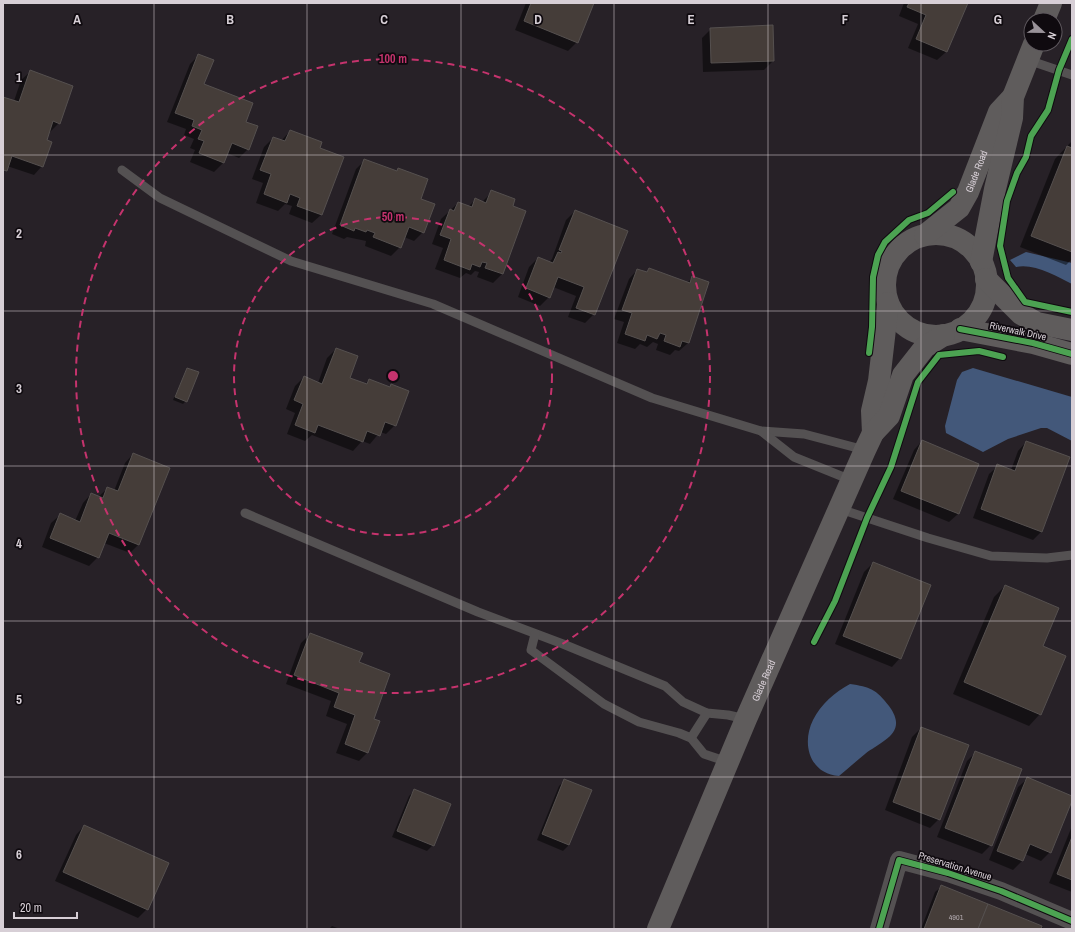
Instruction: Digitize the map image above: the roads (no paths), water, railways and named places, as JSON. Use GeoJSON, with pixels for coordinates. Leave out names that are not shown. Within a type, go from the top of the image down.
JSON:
{"type":"FeatureCollection","features":[{"type":"Feature","properties":{"kind":"main road","name":"Glade Road"},"geometry":{"type":"LineString","coordinates":[[658,929],[746,719],[869,441],[889,416],[907,370],[925,347],[966,326],[977,315],[985,300],[984,270],[995,189],[1012,118],[1013,97],[1031,52]]}},
{"type":"Feature","properties":{"kind":"main road","name":"Glade Road"},"geometry":{"type":"LineString","coordinates":[[925,235],[959,208],[968,192],[999,112],[1013,97]]}},
{"type":"Feature","properties":{"kind":"main road","name":"Glade Road"},"geometry":{"type":"LineString","coordinates":[[952,332],[936,336],[920,334],[904,326],[892,312],[886,296],[885,278],[890,261],[901,247],[916,237],[934,233],[951,236],[966,243],[977,254],[984,270]]}},
{"type":"Feature","properties":{"kind":"main road","name":"Riverwalk Drive"},"geometry":{"type":"LineString","coordinates":[[984,270],[1021,314],[1036,322],[1072,330]]}},
{"type":"Feature","properties":{"kind":"main road","name":"Glade Road"},"geometry":{"type":"LineString","coordinates":[[869,441],[872,411],[879,381],[888,303]]}},
{"type":"Feature","properties":{"kind":"main road","name":"Riverwalk Drive"},"geometry":{"type":"LineString","coordinates":[[952,332],[1032,343],[1072,354]]}},
{"type":"Feature","properties":{"kind":"street","name":"Preservation Avenue"},"geometry":{"type":"LineString","coordinates":[[879,929],[899,860],[948,873],[1001,891],[1072,921]]}},
{"type":"Feature","properties":{"kind":"lane"},"geometry":{"type":"LineString","coordinates":[[1031,52],[1072,75]]}},
{"type":"Feature","properties":{"kind":"lane"},"geometry":{"type":"LineString","coordinates":[[122,170],[160,198],[291,261],[433,304],[652,398],[760,431],[869,441]]}},
{"type":"Feature","properties":{"kind":"lane"},"geometry":{"type":"LineString","coordinates":[[760,431],[794,457],[851,480]]}},
{"type":"Feature","properties":{"kind":"lane"},"geometry":{"type":"LineString","coordinates":[[840,509],[928,538],[991,556],[1047,558],[1072,555]]}},
{"type":"Feature","properties":{"kind":"lane"},"geometry":{"type":"LineString","coordinates":[[245,514],[478,612],[665,686],[683,702],[707,714],[728,714],[746,719]]}},
{"type":"Feature","properties":{"kind":"lane"},"geometry":{"type":"LineString","coordinates":[[535,634],[531,650],[604,704],[639,722],[679,733],[691,738],[704,754],[728,762]]}},
{"type":"Feature","properties":{"kind":"lane"},"geometry":{"type":"LineString","coordinates":[[691,738],[707,714]]}},
{"type":"Feature","properties":{"kind":"water"},"geometry":{"type":"Polygon","coordinates":[[[1026,252],[1072,263],[1072,284],[1052,274],[1037,269],[1023,266],[1016,267],[1010,260],[1026,252]]]}},
{"type":"Feature","properties":{"kind":"water"},"geometry":{"type":"Polygon","coordinates":[[[973,368],[1072,397],[1072,441],[1047,428],[1041,428],[1008,439],[983,452],[946,433],[945,426],[957,380],[962,372],[973,368]]]}},
{"type":"Feature","properties":{"kind":"water"},"geometry":{"type":"Polygon","coordinates":[[[850,684],[863,686],[876,692],[889,706],[896,723],[895,730],[891,735],[839,776],[829,774],[821,770],[815,764],[808,748],[809,729],[816,714],[824,704],[850,684]]]}}]}
